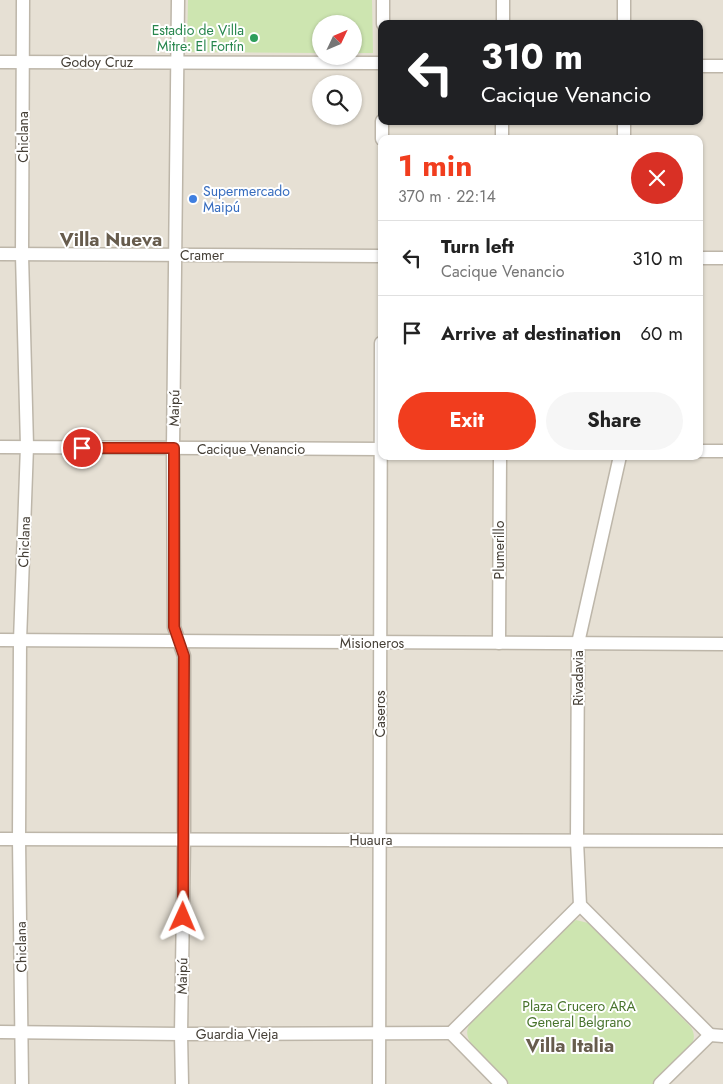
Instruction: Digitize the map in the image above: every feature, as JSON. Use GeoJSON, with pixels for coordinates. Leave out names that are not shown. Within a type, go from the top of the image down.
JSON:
{"type":"FeatureCollection","features":[{"type":"Feature","properties":{"kind":"street","name":"Chiclana"},"geometry":{"type":"LineString","coordinates":[[22,1084],[19,839],[20,641],[26,447],[22,254],[23,0]]}},
{"type":"Feature","properties":{"kind":"street","name":"Maipú"},"geometry":{"type":"LineString","coordinates":[[178,0],[174,627],[184,656],[184,840],[180,1034],[182,1084]]}},
{"type":"Feature","properties":{"kind":"street"},"geometry":{"type":"LineString","coordinates":[[383,0],[383,20]]}},
{"type":"Feature","properties":{"kind":"street"},"geometry":{"type":"LineString","coordinates":[[503,0],[503,20]]}},
{"type":"Feature","properties":{"kind":"street"},"geometry":{"type":"LineString","coordinates":[[624,0],[624,20]]}},
{"type":"Feature","properties":{"kind":"street","name":"Godoy Cruz"},"geometry":{"type":"LineString","coordinates":[[0,62],[378,63]]}},
{"type":"Feature","properties":{"kind":"street"},"geometry":{"type":"LineString","coordinates":[[703,66],[723,66]]}},
{"type":"Feature","properties":{"kind":"street","name":"Cramer"},"geometry":{"type":"LineString","coordinates":[[0,254],[378,256]]}},
{"type":"Feature","properties":{"kind":"street"},"geometry":{"type":"LineString","coordinates":[[703,258],[723,258]]}},
{"type":"Feature","properties":{"kind":"street","name":"Cacique Venancio"},"geometry":{"type":"LineString","coordinates":[[0,447],[378,449]]}},
{"type":"Feature","properties":{"kind":"street"},"geometry":{"type":"LineString","coordinates":[[703,451],[723,451]]}},
{"type":"Feature","properties":{"kind":"street","name":"Caseros"},"geometry":{"type":"LineString","coordinates":[[379,1084],[381,460]]}},
{"type":"Feature","properties":{"kind":"street","name":"Plumerillo"},"geometry":{"type":"LineString","coordinates":[[499,643],[500,460]]}},
{"type":"Feature","properties":{"kind":"street","name":"Rivadavia"},"geometry":{"type":"LineString","coordinates":[[580,905],[577,841],[578,643],[619,460]]}},
{"type":"Feature","properties":{"kind":"street","name":"Misioneros"},"geometry":{"type":"LineString","coordinates":[[0,640],[723,644]]}},
{"type":"Feature","properties":{"kind":"street","name":"Huaura"},"geometry":{"type":"LineString","coordinates":[[0,838],[723,841]]}},
{"type":"Feature","properties":{"kind":"street"},"geometry":{"type":"LineString","coordinates":[[501,1084],[451,1033],[580,905],[710,1035],[723,1036]]}},
{"type":"Feature","properties":{"kind":"street","name":"Guardia Vieja"},"geometry":{"type":"LineString","coordinates":[[0,1032],[180,1034],[451,1033]]}},
{"type":"Feature","properties":{"kind":"street"},"geometry":{"type":"LineString","coordinates":[[660,1084],[710,1035]]}},
{"type":"Feature","properties":{"kind":"shaded area"},"geometry":{"type":"Polygon","coordinates":[[[0,0],[723,0],[723,1084],[0,1084],[0,0]]]}},
{"type":"Feature","properties":{"kind":"green space","name":"Estadio de Villa Mitre: El Fortín"},"geometry":{"type":"Polygon","coordinates":[[[188,0],[372,0],[373,53],[362,53],[362,15],[312,15],[312,53],[187,52],[188,0]]]}},
{"type":"Feature","properties":{"kind":"green space","name":"Plaza Crucero ARA General Belgrano"},"geometry":{"type":"Polygon","coordinates":[[[576,920],[588,923],[691,1027],[694,1037],[690,1047],[653,1084],[509,1084],[470,1042],[467,1030],[473,1019],[576,920]]]}},
{"type":"Feature","properties":{"kind":"place","name":"Estadio de Villa Mitre: El Fortín"},"geometry":{"type":"Point","coordinates":[254,38]}},
{"type":"Feature","properties":{"kind":"place","name":"Supermercado Maipú"},"geometry":{"type":"Point","coordinates":[193,199]}},
{"type":"Feature","properties":{"kind":"district","name":"Villa Nueva"},"geometry":{"type":"Point","coordinates":[111,239]}},
{"type":"Feature","properties":{"kind":"district","name":"Villa Italia"},"geometry":{"type":"Point","coordinates":[570,1045]}},
{"type":"Feature","properties":{"kind":"route"},"geometry":{"type":"LineString","coordinates":[[82,448],[174,448],[174,627],[184,656],[183,917]]}}]}
